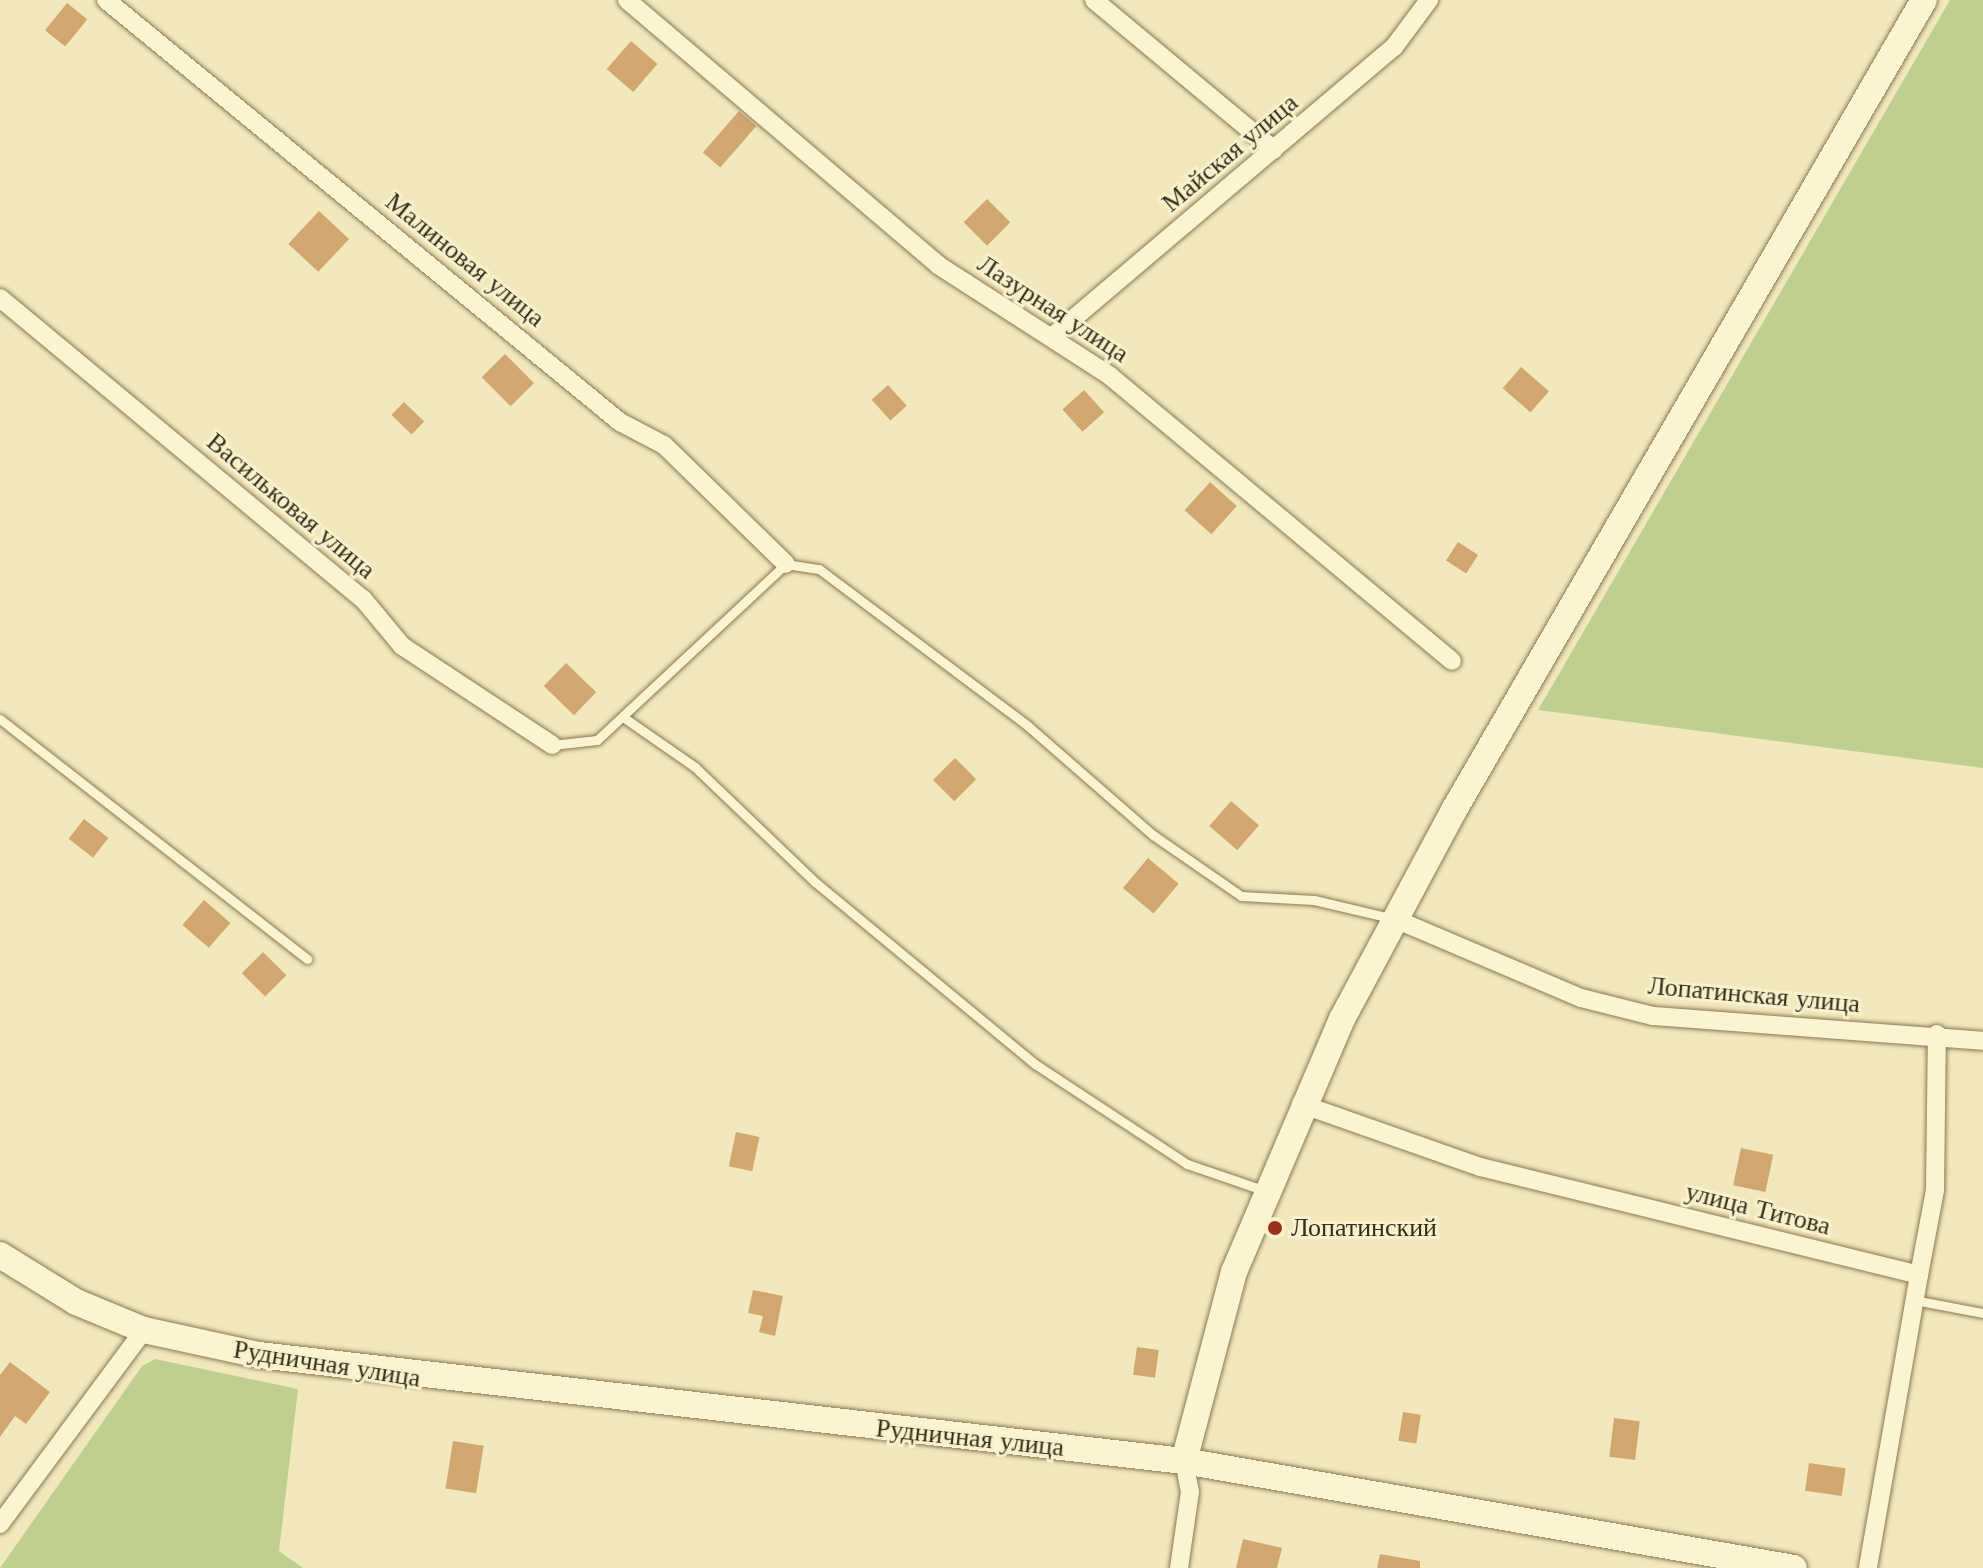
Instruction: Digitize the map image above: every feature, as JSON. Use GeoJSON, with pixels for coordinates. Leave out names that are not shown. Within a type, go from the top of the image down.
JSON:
{"type":"FeatureCollection","features":[{"type":"Feature","properties":{"kind":"main road"},"geometry":{"type":"LineString","coordinates":[[1184,1461],[1234,1272],[1263,1190],[1301,1104],[1395,919],[1924,0]]}},
{"type":"Feature","properties":{"kind":"main road","name":"Рудничная улица"},"geometry":{"type":"LineString","coordinates":[[0,1255],[76,1302],[144,1330],[390,1375],[1184,1461],[1794,1568]]}},
{"type":"Feature","properties":{"kind":"street","name":"Малиновая улица"},"geometry":{"type":"LineString","coordinates":[[106,0],[620,422],[664,445],[786,564]]}},
{"type":"Feature","properties":{"kind":"street","name":"Лазурная улица"},"geometry":{"type":"LineString","coordinates":[[627,0],[938,265],[1054,335],[1452,661]]}},
{"type":"Feature","properties":{"kind":"street"},"geometry":{"type":"LineString","coordinates":[[1094,0],[1274,150]]}},
{"type":"Feature","properties":{"kind":"street","name":"Майская улица"},"geometry":{"type":"LineString","coordinates":[[1054,335],[1394,47],[1429,0]]}},
{"type":"Feature","properties":{"kind":"street","name":"Васильковая улица"},"geometry":{"type":"LineString","coordinates":[[0,298],[363,599],[402,646],[552,745]]}},
{"type":"Feature","properties":{"kind":"street","name":"Лопатинская улица"},"geometry":{"type":"LineString","coordinates":[[1395,919],[1581,998],[1653,1016],[1937,1034],[1983,1041]]}},
{"type":"Feature","properties":{"kind":"street"},"geometry":{"type":"LineString","coordinates":[[1868,1568],[1935,1190],[1937,1034]]}},
{"type":"Feature","properties":{"kind":"street","name":"улица Титова"},"geometry":{"type":"LineString","coordinates":[[1301,1104],[1480,1167],[1919,1275]]}},
{"type":"Feature","properties":{"kind":"street"},"geometry":{"type":"LineString","coordinates":[[0,1524],[144,1330]]}},
{"type":"Feature","properties":{"kind":"street"},"geometry":{"type":"LineString","coordinates":[[1179,1568],[1190,1492],[1184,1461]]}},
{"type":"Feature","properties":{"kind":"lane"},"geometry":{"type":"LineString","coordinates":[[552,745],[597,740],[786,564],[819,569],[1028,726],[1153,835],[1241,896],[1314,900],[1395,919]]}},
{"type":"Feature","properties":{"kind":"lane"},"geometry":{"type":"LineString","coordinates":[[623,717],[695,767],[815,882],[1035,1064],[1187,1164],[1263,1190]]}},
{"type":"Feature","properties":{"kind":"lane"},"geometry":{"type":"LineString","coordinates":[[0,719],[307,959]]}},
{"type":"Feature","properties":{"kind":"lane"},"geometry":{"type":"LineString","coordinates":[[1914,1300],[1983,1313]]}},
{"type":"Feature","properties":{"kind":"green space"},"geometry":{"type":"Polygon","coordinates":[[[1950,0],[1983,0],[1983,768],[1538,710],[1950,0]]]}},
{"type":"Feature","properties":{"kind":"green space"},"geometry":{"type":"Polygon","coordinates":[[[155,1359],[298,1389],[279,1551],[303,1568],[0,1568],[142,1366],[155,1359]]]}},
{"type":"Feature","properties":{"kind":"building"},"geometry":{"type":"Polygon","coordinates":[[[67,3],[87,19],[65,47],[45,30],[67,3]]]}},
{"type":"Feature","properties":{"kind":"building"},"geometry":{"type":"Polygon","coordinates":[[[631,41],[657,64],[633,92],[607,69],[631,41]]]}},
{"type":"Feature","properties":{"kind":"building"},"geometry":{"type":"Polygon","coordinates":[[[739,111],[756,126],[720,168],[703,153],[739,111]]]}},
{"type":"Feature","properties":{"kind":"building"},"geometry":{"type":"Polygon","coordinates":[[[987,199],[1010,222],[987,246],[964,222],[987,199]]]}},
{"type":"Feature","properties":{"kind":"building"},"geometry":{"type":"Polygon","coordinates":[[[319,211],[349,239],[318,272],[288,244],[319,211]]]}},
{"type":"Feature","properties":{"kind":"building"},"geometry":{"type":"Polygon","coordinates":[[[505,354],[534,383],[511,406],[482,377],[505,354]]]}},
{"type":"Feature","properties":{"kind":"building"},"geometry":{"type":"Polygon","coordinates":[[[1521,367],[1549,391],[1531,412],[1503,388],[1521,367]]]}},
{"type":"Feature","properties":{"kind":"building"},"geometry":{"type":"Polygon","coordinates":[[[888,385],[907,406],[890,421],[872,400],[888,385]]]}},
{"type":"Feature","properties":{"kind":"building"},"geometry":{"type":"Polygon","coordinates":[[[1084,390],[1104,412],[1083,432],[1062,409],[1084,390]]]}},
{"type":"Feature","properties":{"kind":"building"},"geometry":{"type":"Polygon","coordinates":[[[404,402],[424,421],[412,434],[391,415],[404,402]]]}},
{"type":"Feature","properties":{"kind":"building"},"geometry":{"type":"Polygon","coordinates":[[[1210,482],[1237,506],[1211,534],[1185,510],[1210,482]]]}},
{"type":"Feature","properties":{"kind":"building"},"geometry":{"type":"Polygon","coordinates":[[[1458,542],[1478,555],[1466,574],[1446,560],[1458,542]]]}},
{"type":"Feature","properties":{"kind":"building"},"geometry":{"type":"Polygon","coordinates":[[[566,663],[596,692],[574,715],[544,686],[566,663]]]}},
{"type":"Feature","properties":{"kind":"building"},"geometry":{"type":"Polygon","coordinates":[[[955,758],[976,779],[954,801],[933,780],[955,758]]]}},
{"type":"Feature","properties":{"kind":"building"},"geometry":{"type":"Polygon","coordinates":[[[1231,801],[1259,825],[1237,850],[1209,826],[1231,801]]]}},
{"type":"Feature","properties":{"kind":"building"},"geometry":{"type":"Polygon","coordinates":[[[84,819],[108,838],[93,858],[69,839],[84,819]]]}},
{"type":"Feature","properties":{"kind":"building"},"geometry":{"type":"Polygon","coordinates":[[[1148,858],[1179,884],[1154,914],[1123,888],[1148,858]]]}},
{"type":"Feature","properties":{"kind":"building"},"geometry":{"type":"Polygon","coordinates":[[[204,900],[230,923],[209,948],[182,925],[204,900]]]}},
{"type":"Feature","properties":{"kind":"building"},"geometry":{"type":"Polygon","coordinates":[[[263,952],[286,975],[265,997],[242,973],[263,952]]]}},
{"type":"Feature","properties":{"kind":"building"},"geometry":{"type":"Polygon","coordinates":[[[736,1132],[759,1137],[752,1171],[729,1166],[736,1132]]]}},
{"type":"Feature","properties":{"kind":"building"},"geometry":{"type":"Polygon","coordinates":[[[1741,1148],[1773,1155],[1765,1192],[1733,1185],[1741,1148]]]}},
{"type":"Feature","properties":{"kind":"building"},"geometry":{"type":"Polygon","coordinates":[[[753,1290],[783,1296],[775,1336],[759,1332],[763,1316],[748,1313],[753,1290]]]}},
{"type":"Feature","properties":{"kind":"building"},"geometry":{"type":"Polygon","coordinates":[[[1137,1347],[1159,1350],[1155,1378],[1133,1375],[1137,1347]]]}},
{"type":"Feature","properties":{"kind":"building"},"geometry":{"type":"Polygon","coordinates":[[[10,1362],[50,1392],[26,1424],[15,1416],[0,1437],[0,1375],[10,1362]]]}},
{"type":"Feature","properties":{"kind":"building"},"geometry":{"type":"Polygon","coordinates":[[[1403,1412],[1421,1415],[1416,1443],[1398,1441],[1403,1412]]]}},
{"type":"Feature","properties":{"kind":"building"},"geometry":{"type":"Polygon","coordinates":[[[1614,1418],[1640,1421],[1635,1460],[1609,1457],[1614,1418]]]}},
{"type":"Feature","properties":{"kind":"building"},"geometry":{"type":"Polygon","coordinates":[[[453,1441],[484,1446],[476,1493],[445,1488],[453,1441]]]}},
{"type":"Feature","properties":{"kind":"building"},"geometry":{"type":"Polygon","coordinates":[[[1809,1463],[1846,1468],[1842,1496],[1805,1491],[1809,1463]]]}},
{"type":"Feature","properties":{"kind":"building"},"geometry":{"type":"Polygon","coordinates":[[[1243,1539],[1282,1548],[1277,1568],[1236,1568],[1243,1539]]]}},
{"type":"Feature","properties":{"kind":"building"},"geometry":{"type":"Polygon","coordinates":[[[1380,1554],[1420,1561],[1420,1568],[1377,1568],[1380,1554]]]}},
{"type":"Feature","properties":{"kind":"place","name":"Лопатинский"},"geometry":{"type":"Point","coordinates":[1275,1228]}}]}
